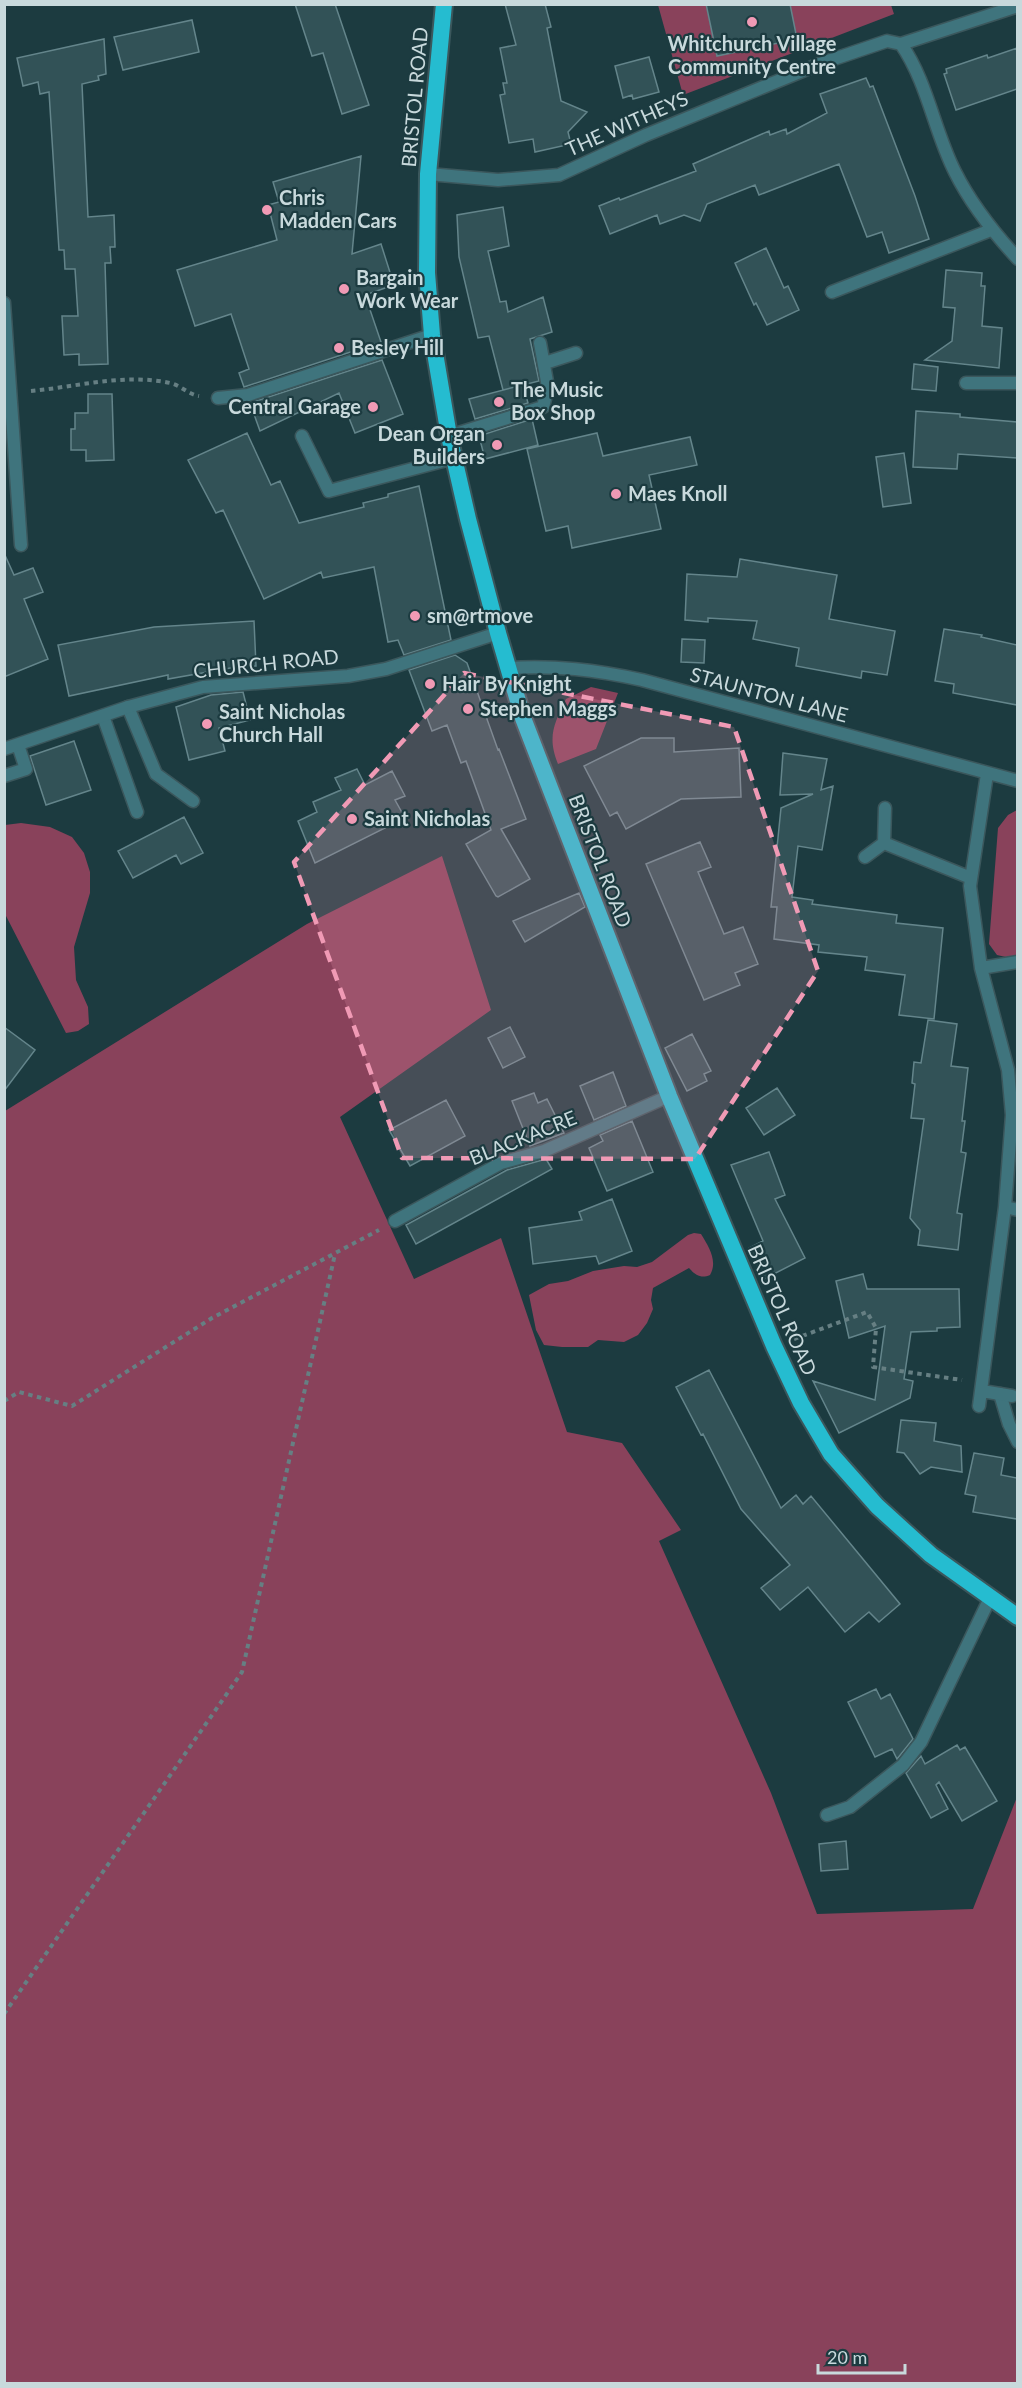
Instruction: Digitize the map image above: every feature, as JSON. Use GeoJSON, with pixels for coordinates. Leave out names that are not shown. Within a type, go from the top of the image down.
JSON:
{"type":"FeatureCollection","features":[{"type":"Feature","properties":{"kind":"highway","name":"BRISTOL ROAD"},"geometry":{"type":"LineString","coordinates":[[444,4],[428,174],[427,273],[432,335],[454,458],[498,633],[523,718],[669,1096],[774,1346],[816,1431],[853,1481],[877,1506],[931,1555],[1017,1617]]}},
{"type":"Feature","properties":{"kind":"street","name":"THE WITHEYS"},"geometry":{"type":"LineString","coordinates":[[428,174],[498,180],[559,175],[646,135],[822,63],[887,41],[901,44],[1017,6]]}},
{"type":"Feature","properties":{"kind":"street"},"geometry":{"type":"LineString","coordinates":[[901,44],[914,62],[955,172],[991,230],[1017,259]]}},
{"type":"Feature","properties":{"kind":"street"},"geometry":{"type":"LineString","coordinates":[[832,292],[991,230]]}},
{"type":"Feature","properties":{"kind":"street"},"geometry":{"type":"LineString","coordinates":[[4,303],[21,544]]}},
{"type":"Feature","properties":{"kind":"street"},"geometry":{"type":"LineString","coordinates":[[218,398],[248,395],[432,335]]}},
{"type":"Feature","properties":{"kind":"street"},"geometry":{"type":"LineString","coordinates":[[449,436],[543,407],[548,387],[540,343]]}},
{"type":"Feature","properties":{"kind":"street"},"geometry":{"type":"LineString","coordinates":[[545,363],[576,353]]}},
{"type":"Feature","properties":{"kind":"street"},"geometry":{"type":"LineString","coordinates":[[966,383],[1017,383]]}},
{"type":"Feature","properties":{"kind":"street"},"geometry":{"type":"LineString","coordinates":[[302,436],[329,491],[454,458]]}},
{"type":"Feature","properties":{"kind":"street","name":"CHURCH ROAD"},"geometry":{"type":"LineString","coordinates":[[4,749],[128,707],[203,687],[348,676],[386,669],[498,633]]}},
{"type":"Feature","properties":{"kind":"street","name":"STAUNTON LANE"},"geometry":{"type":"LineString","coordinates":[[508,668],[538,666],[595,669],[1017,781]]}},
{"type":"Feature","properties":{"kind":"street"},"geometry":{"type":"LineString","coordinates":[[128,707],[156,774],[193,801]]}},
{"type":"Feature","properties":{"kind":"street"},"geometry":{"type":"LineString","coordinates":[[103,716],[137,812]]}},
{"type":"Feature","properties":{"kind":"street"},"geometry":{"type":"LineString","coordinates":[[4,776],[26,769],[18,744]]}},
{"type":"Feature","properties":{"kind":"street"},"geometry":{"type":"LineString","coordinates":[[138,768],[151,763]]}},
{"type":"Feature","properties":{"kind":"street"},"geometry":{"type":"LineString","coordinates":[[979,1406],[1005,1207],[1012,1115],[1008,1070],[981,968],[970,886],[987,774]]}},
{"type":"Feature","properties":{"kind":"street"},"geometry":{"type":"LineString","coordinates":[[884,843],[885,808]]}},
{"type":"Feature","properties":{"kind":"street"},"geometry":{"type":"LineString","coordinates":[[884,843],[971,878]]}},
{"type":"Feature","properties":{"kind":"street"},"geometry":{"type":"LineString","coordinates":[[865,857],[884,843]]}},
{"type":"Feature","properties":{"kind":"street"},"geometry":{"type":"LineString","coordinates":[[981,968],[1017,962]]}},
{"type":"Feature","properties":{"kind":"street","name":"BLACKACRE"},"geometry":{"type":"LineString","coordinates":[[395,1221],[501,1163],[544,1151],[669,1096]]}},
{"type":"Feature","properties":{"kind":"street"},"geometry":{"type":"LineString","coordinates":[[1005,1207],[1017,1210]]}},
{"type":"Feature","properties":{"kind":"street"},"geometry":{"type":"LineString","coordinates":[[982,1391],[1006,1395],[1009,1424],[1017,1442]]}},
{"type":"Feature","properties":{"kind":"street"},"geometry":{"type":"LineString","coordinates":[[827,1815],[850,1808],[903,1765],[921,1742],[990,1598]]}},
{"type":"Feature","properties":{"kind":"path"},"geometry":{"type":"LineString","coordinates":[[31,391],[97,381],[137,380],[172,383],[191,394],[218,398]]}},
{"type":"Feature","properties":{"kind":"path"},"geometry":{"type":"LineString","coordinates":[[4,1401],[19,1392],[72,1406],[212,1318],[395,1221]]}},
{"type":"Feature","properties":{"kind":"path"},"geometry":{"type":"LineString","coordinates":[[4,2014],[242,1672],[335,1254]]}},
{"type":"Feature","properties":{"kind":"path"},"geometry":{"type":"LineString","coordinates":[[774,1346],[867,1312],[876,1328],[873,1367],[960,1380]]}},
{"type":"Feature","properties":{"kind":"highlighted area"},"geometry":{"type":"Polygon","coordinates":[[[464,673],[734,727],[818,971],[695,1159],[402,1158],[294,862],[464,673]]]}},
{"type":"Feature","properties":{"kind":"shaded area"},"geometry":{"type":"Polygon","coordinates":[[[658,5],[706,5],[717,55],[790,5],[891,5],[894,14],[683,95],[658,5]]]}},
{"type":"Feature","properties":{"kind":"shaded area"},"geometry":{"type":"Polygon","coordinates":[[[591,687],[618,693],[596,749],[558,764],[553,746],[553,731],[558,716],[566,699],[591,687]]]}},
{"type":"Feature","properties":{"kind":"shaded area"},"geometry":{"type":"Polygon","coordinates":[[[1017,810],[1017,957],[1010,958],[997,955],[989,944],[998,828],[1008,815],[1017,810]]]}},
{"type":"Feature","properties":{"kind":"shaded area"},"geometry":{"type":"Polygon","coordinates":[[[21,823],[50,827],[72,837],[84,853],[90,872],[90,893],[74,947],[76,980],[88,1007],[89,1024],[78,1031],[66,1033],[5,914],[5,825],[21,823]]]}},
{"type":"Feature","properties":{"kind":"shaded area"},"geometry":{"type":"Polygon","coordinates":[[[442,856],[491,1010],[340,1117],[414,1279],[501,1238],[567,1432],[622,1443],[681,1530],[659,1541],[771,1793],[817,1914],[973,1909],[1017,1797],[1017,2383],[5,2383],[5,1111],[307,924],[442,856]]]}},
{"type":"Feature","properties":{"kind":"shaded area"},"geometry":{"type":"Polygon","coordinates":[[[694,1233],[701,1234],[712,1254],[713,1265],[710,1275],[698,1276],[689,1268],[653,1288],[651,1300],[653,1309],[638,1335],[624,1342],[598,1340],[588,1347],[544,1345],[536,1330],[529,1295],[549,1284],[568,1281],[593,1271],[624,1266],[637,1267],[652,1262],[694,1233]]]}},
{"type":"Feature","properties":{"kind":"building"},"geometry":{"type":"Polygon","coordinates":[[[295,4],[335,4],[369,105],[342,114],[323,53],[312,56],[295,4]]]}},
{"type":"Feature","properties":{"kind":"building"},"geometry":{"type":"Polygon","coordinates":[[[505,4],[545,4],[551,27],[547,28],[561,101],[587,112],[568,132],[571,144],[535,152],[533,139],[509,143],[500,95],[505,94],[503,83],[507,83],[500,48],[516,45],[505,4]]]}},
{"type":"Feature","properties":{"kind":"building","name":"Whitchurch Village Community Centre"},"geometry":{"type":"Polygon","coordinates":[[[706,4],[790,4],[797,39],[717,56],[706,4]]]}},
{"type":"Feature","properties":{"kind":"building"},"geometry":{"type":"Polygon","coordinates":[[[192,20],[199,52],[123,70],[114,37],[192,20]]]}},
{"type":"Feature","properties":{"kind":"building"},"geometry":{"type":"Polygon","coordinates":[[[104,39],[106,74],[98,76],[99,80],[82,84],[88,217],[114,215],[115,247],[110,247],[111,263],[105,263],[108,364],[79,365],[79,354],[64,355],[62,316],[78,316],[75,269],[65,269],[64,250],[59,250],[49,92],[40,94],[38,82],[23,86],[17,58],[104,39]]]}},
{"type":"Feature","properties":{"kind":"building"},"geometry":{"type":"Polygon","coordinates":[[[1017,48],[1017,89],[956,110],[944,74],[947,73],[946,69],[1017,48]]]}},
{"type":"Feature","properties":{"kind":"building"},"geometry":{"type":"Polygon","coordinates":[[[649,57],[659,92],[633,99],[632,95],[623,98],[615,66],[649,57]]]}},
{"type":"Feature","properties":{"kind":"building"},"geometry":{"type":"Polygon","coordinates":[[[866,78],[870,87],[873,86],[929,239],[889,253],[882,232],[867,237],[839,164],[759,195],[755,185],[707,204],[700,221],[684,215],[660,224],[657,215],[610,234],[599,206],[696,171],[693,164],[769,131],[770,135],[786,129],[787,134],[827,113],[820,94],[866,78]]]}},
{"type":"Feature","properties":{"kind":"building"},"geometry":{"type":"Polygon","coordinates":[[[361,156],[352,254],[381,244],[394,285],[365,295],[381,342],[244,387],[239,373],[249,369],[231,314],[195,326],[177,270],[277,240],[268,205],[279,202],[273,182],[361,156]]]}},
{"type":"Feature","properties":{"kind":"building"},"geometry":{"type":"Polygon","coordinates":[[[503,207],[509,246],[488,251],[500,302],[506,301],[508,312],[543,297],[552,332],[530,339],[539,381],[523,385],[528,403],[475,419],[469,399],[522,385],[503,390],[489,336],[478,338],[459,257],[457,215],[503,207]]]}},
{"type":"Feature","properties":{"kind":"building"},"geometry":{"type":"Polygon","coordinates":[[[766,248],[784,288],[788,286],[799,310],[767,325],[756,303],[754,305],[735,263],[766,248]]]}},
{"type":"Feature","properties":{"kind":"building"},"geometry":{"type":"Polygon","coordinates":[[[946,270],[982,273],[981,286],[985,286],[982,326],[1002,328],[999,368],[925,360],[952,341],[955,308],[943,307],[946,270]]]}},
{"type":"Feature","properties":{"kind":"building"},"geometry":{"type":"Polygon","coordinates":[[[382,360],[403,414],[355,433],[339,393],[260,431],[250,403],[382,360]]]}},
{"type":"Feature","properties":{"kind":"building"},"geometry":{"type":"Polygon","coordinates":[[[914,364],[938,367],[936,391],[912,389],[914,364]]]}},
{"type":"Feature","properties":{"kind":"building"},"geometry":{"type":"Polygon","coordinates":[[[88,394],[112,394],[114,460],[86,461],[86,450],[71,450],[71,429],[75,429],[75,413],[88,413],[88,394]]]}},
{"type":"Feature","properties":{"kind":"building"},"geometry":{"type":"Polygon","coordinates":[[[916,411],[1017,422],[1017,458],[958,454],[957,469],[913,467],[916,411]]]}},
{"type":"Feature","properties":{"kind":"building"},"geometry":{"type":"Polygon","coordinates":[[[532,419],[538,445],[485,459],[479,436],[532,419]]]}},
{"type":"Feature","properties":{"kind":"building"},"geometry":{"type":"Polygon","coordinates":[[[247,433],[271,485],[280,481],[299,523],[364,507],[363,503],[419,486],[451,640],[404,655],[398,640],[388,642],[374,567],[323,578],[321,572],[264,599],[223,510],[216,513],[188,460],[247,433]]]}},
{"type":"Feature","properties":{"kind":"building"},"geometry":{"type":"Polygon","coordinates":[[[597,433],[603,456],[690,437],[697,465],[649,475],[661,529],[572,548],[568,526],[546,531],[527,449],[597,433]]]}},
{"type":"Feature","properties":{"kind":"building"},"geometry":{"type":"Polygon","coordinates":[[[904,453],[911,503],[883,507],[876,457],[904,453]]]}},
{"type":"Feature","properties":{"kind":"building"},"geometry":{"type":"Polygon","coordinates":[[[4,553],[14,575],[33,568],[43,592],[24,599],[48,659],[4,677],[4,553]]]}},
{"type":"Feature","properties":{"kind":"building"},"geometry":{"type":"Polygon","coordinates":[[[740,559],[837,575],[829,619],[895,631],[887,675],[862,671],[861,678],[796,666],[799,648],[753,639],[757,621],[708,618],[708,622],[685,620],[687,574],[737,577],[740,559]]]}},
{"type":"Feature","properties":{"kind":"building"},"geometry":{"type":"Polygon","coordinates":[[[254,621],[256,666],[236,667],[168,679],[168,675],[69,696],[58,645],[154,627],[254,621]]]}},
{"type":"Feature","properties":{"kind":"building"},"geometry":{"type":"Polygon","coordinates":[[[944,629],[982,635],[981,637],[1017,645],[1017,705],[953,693],[954,684],[935,681],[944,629]]]}},
{"type":"Feature","properties":{"kind":"building"},"geometry":{"type":"Polygon","coordinates":[[[682,639],[705,640],[704,663],[681,662],[682,639]]]}},
{"type":"Feature","properties":{"kind":"building"},"geometry":{"type":"Polygon","coordinates":[[[455,655],[467,663],[526,819],[501,829],[530,879],[498,897],[466,844],[491,830],[466,761],[461,763],[447,725],[432,731],[409,670],[455,655]]]}},
{"type":"Feature","properties":{"kind":"building","name":"Saint Nicholas Church Hall"},"geometry":{"type":"Polygon","coordinates":[[[243,692],[250,720],[219,728],[225,751],[189,760],[176,707],[211,695],[243,692]]]}},
{"type":"Feature","properties":{"kind":"building"},"geometry":{"type":"Polygon","coordinates":[[[641,738],[674,738],[674,752],[739,748],[741,797],[681,799],[626,829],[617,812],[610,816],[584,766],[641,738]]]}},
{"type":"Feature","properties":{"kind":"building"},"geometry":{"type":"Polygon","coordinates":[[[74,741],[91,790],[46,805],[30,756],[74,741]]]}},
{"type":"Feature","properties":{"kind":"building"},"geometry":{"type":"Polygon","coordinates":[[[783,753],[827,759],[821,790],[833,786],[822,850],[798,846],[792,897],[813,900],[812,904],[897,915],[896,923],[943,928],[934,1019],[899,1015],[905,975],[865,970],[867,957],[818,952],[819,945],[774,939],[777,907],[771,907],[781,808],[813,794],[780,795],[783,753]]]}},
{"type":"Feature","properties":{"kind":"building","name":"Saint Nicholas"},"geometry":{"type":"Polygon","coordinates":[[[357,769],[365,785],[392,771],[405,796],[395,800],[405,818],[315,863],[298,821],[317,812],[313,802],[341,790],[335,778],[357,769]]]}},
{"type":"Feature","properties":{"kind":"building"},"geometry":{"type":"Polygon","coordinates":[[[184,817],[203,853],[181,864],[176,855],[133,878],[118,851],[184,817]]]}},
{"type":"Feature","properties":{"kind":"building"},"geometry":{"type":"Polygon","coordinates":[[[700,842],[711,867],[698,872],[724,934],[743,927],[758,964],[735,973],[740,985],[704,1000],[646,864],[700,842]]]}},
{"type":"Feature","properties":{"kind":"building"},"geometry":{"type":"Polygon","coordinates":[[[579,893],[585,907],[525,942],[513,921],[579,893]]]}},
{"type":"Feature","properties":{"kind":"building"},"geometry":{"type":"Polygon","coordinates":[[[928,1020],[957,1024],[951,1066],[968,1068],[962,1121],[965,1121],[961,1152],[966,1153],[957,1213],[962,1214],[958,1250],[918,1245],[920,1230],[910,1218],[924,1119],[911,1118],[915,1084],[912,1083],[914,1062],[921,1063],[928,1020]]]}},
{"type":"Feature","properties":{"kind":"building"},"geometry":{"type":"Polygon","coordinates":[[[4,1027],[35,1050],[4,1091],[4,1027]]]}},
{"type":"Feature","properties":{"kind":"building"},"geometry":{"type":"Polygon","coordinates":[[[510,1027],[525,1057],[503,1068],[488,1038],[510,1027]]]}},
{"type":"Feature","properties":{"kind":"building"},"geometry":{"type":"Polygon","coordinates":[[[692,1034],[711,1071],[704,1074],[707,1081],[687,1091],[665,1048],[692,1034]]]}},
{"type":"Feature","properties":{"kind":"building"},"geometry":{"type":"Polygon","coordinates":[[[613,1072],[626,1106],[594,1120],[580,1086],[613,1072]]]}},
{"type":"Feature","properties":{"kind":"building"},"geometry":{"type":"Polygon","coordinates":[[[777,1088],[795,1115],[764,1135],[746,1108],[777,1088]]]}},
{"type":"Feature","properties":{"kind":"building"},"geometry":{"type":"Polygon","coordinates":[[[534,1093],[538,1103],[547,1099],[564,1133],[530,1146],[512,1101],[534,1093]]]}},
{"type":"Feature","properties":{"kind":"building"},"geometry":{"type":"Polygon","coordinates":[[[446,1100],[465,1136],[410,1166],[389,1130],[446,1100]]]}},
{"type":"Feature","properties":{"kind":"building"},"geometry":{"type":"Polygon","coordinates":[[[632,1121],[653,1172],[607,1191],[589,1148],[603,1141],[600,1135],[632,1121]]]}},
{"type":"Feature","properties":{"kind":"building"},"geometry":{"type":"Polygon","coordinates":[[[769,1152],[785,1195],[775,1199],[805,1258],[764,1279],[749,1248],[763,1241],[731,1165],[769,1152]]]}},
{"type":"Feature","properties":{"kind":"building"},"geometry":{"type":"Polygon","coordinates":[[[546,1159],[552,1169],[416,1244],[406,1225],[507,1170],[546,1159]]]}},
{"type":"Feature","properties":{"kind":"building"},"geometry":{"type":"Polygon","coordinates":[[[612,1199],[632,1251],[599,1264],[596,1256],[533,1264],[529,1228],[582,1220],[579,1212],[612,1199]]]}},
{"type":"Feature","properties":{"kind":"building"},"geometry":{"type":"Polygon","coordinates":[[[863,1274],[867,1289],[959,1289],[960,1327],[911,1332],[904,1379],[913,1381],[910,1398],[839,1433],[813,1381],[875,1400],[885,1326],[849,1338],[836,1281],[863,1274]]]}},
{"type":"Feature","properties":{"kind":"building"},"geometry":{"type":"Polygon","coordinates":[[[709,1370],[781,1508],[796,1495],[803,1504],[811,1496],[900,1604],[879,1622],[869,1612],[845,1632],[808,1587],[780,1610],[761,1588],[790,1565],[741,1509],[676,1387],[709,1370]]]}},
{"type":"Feature","properties":{"kind":"building"},"geometry":{"type":"Polygon","coordinates":[[[901,1420],[936,1423],[934,1441],[961,1446],[962,1472],[931,1467],[920,1474],[904,1453],[897,1452],[901,1420]]]}},
{"type":"Feature","properties":{"kind":"building"},"geometry":{"type":"Polygon","coordinates":[[[974,1453],[1004,1458],[1001,1475],[1017,1478],[1017,1519],[973,1512],[976,1496],[965,1494],[974,1453]]]}},
{"type":"Feature","properties":{"kind":"building"},"geometry":{"type":"Polygon","coordinates":[[[876,1689],[881,1699],[890,1694],[913,1739],[897,1759],[892,1749],[875,1757],[848,1702],[876,1689]]]}},
{"type":"Feature","properties":{"kind":"building"},"geometry":{"type":"Polygon","coordinates":[[[957,1745],[960,1750],[965,1747],[997,1801],[962,1821],[939,1782],[936,1785],[948,1809],[931,1818],[906,1773],[921,1756],[925,1764],[957,1745]]]}},
{"type":"Feature","properties":{"kind":"building"},"geometry":{"type":"Polygon","coordinates":[[[846,1841],[848,1869],[821,1871],[819,1844],[846,1841]]]}},
{"type":"Feature","properties":{"kind":"place","name":"Whitchurch Village Community Centre"},"geometry":{"type":"Point","coordinates":[752,22]}},
{"type":"Feature","properties":{"kind":"place","name":"Chris Madden Cars"},"geometry":{"type":"Point","coordinates":[267,210]}},
{"type":"Feature","properties":{"kind":"place","name":"Bargain Work Wear"},"geometry":{"type":"Point","coordinates":[344,289]}},
{"type":"Feature","properties":{"kind":"place","name":"Besley Hill"},"geometry":{"type":"Point","coordinates":[339,348]}},
{"type":"Feature","properties":{"kind":"place","name":"The Music Box Shop"},"geometry":{"type":"Point","coordinates":[499,402]}},
{"type":"Feature","properties":{"kind":"place","name":"Central Garage"},"geometry":{"type":"Point","coordinates":[373,407]}},
{"type":"Feature","properties":{"kind":"place","name":"Dean Organ Builders"},"geometry":{"type":"Point","coordinates":[497,445]}},
{"type":"Feature","properties":{"kind":"place","name":"Maes Knoll"},"geometry":{"type":"Point","coordinates":[616,494]}},
{"type":"Feature","properties":{"kind":"place","name":"sm@rtmove"},"geometry":{"type":"Point","coordinates":[415,616]}},
{"type":"Feature","properties":{"kind":"place","name":"Hair By Knight"},"geometry":{"type":"Point","coordinates":[430,684]}},
{"type":"Feature","properties":{"kind":"place","name":"Stephen Maggs"},"geometry":{"type":"Point","coordinates":[468,709]}},
{"type":"Feature","properties":{"kind":"place","name":"Saint Nicholas Church Hall"},"geometry":{"type":"Point","coordinates":[207,724]}},
{"type":"Feature","properties":{"kind":"place","name":"Saint Nicholas"},"geometry":{"type":"Point","coordinates":[352,819]}}]}
